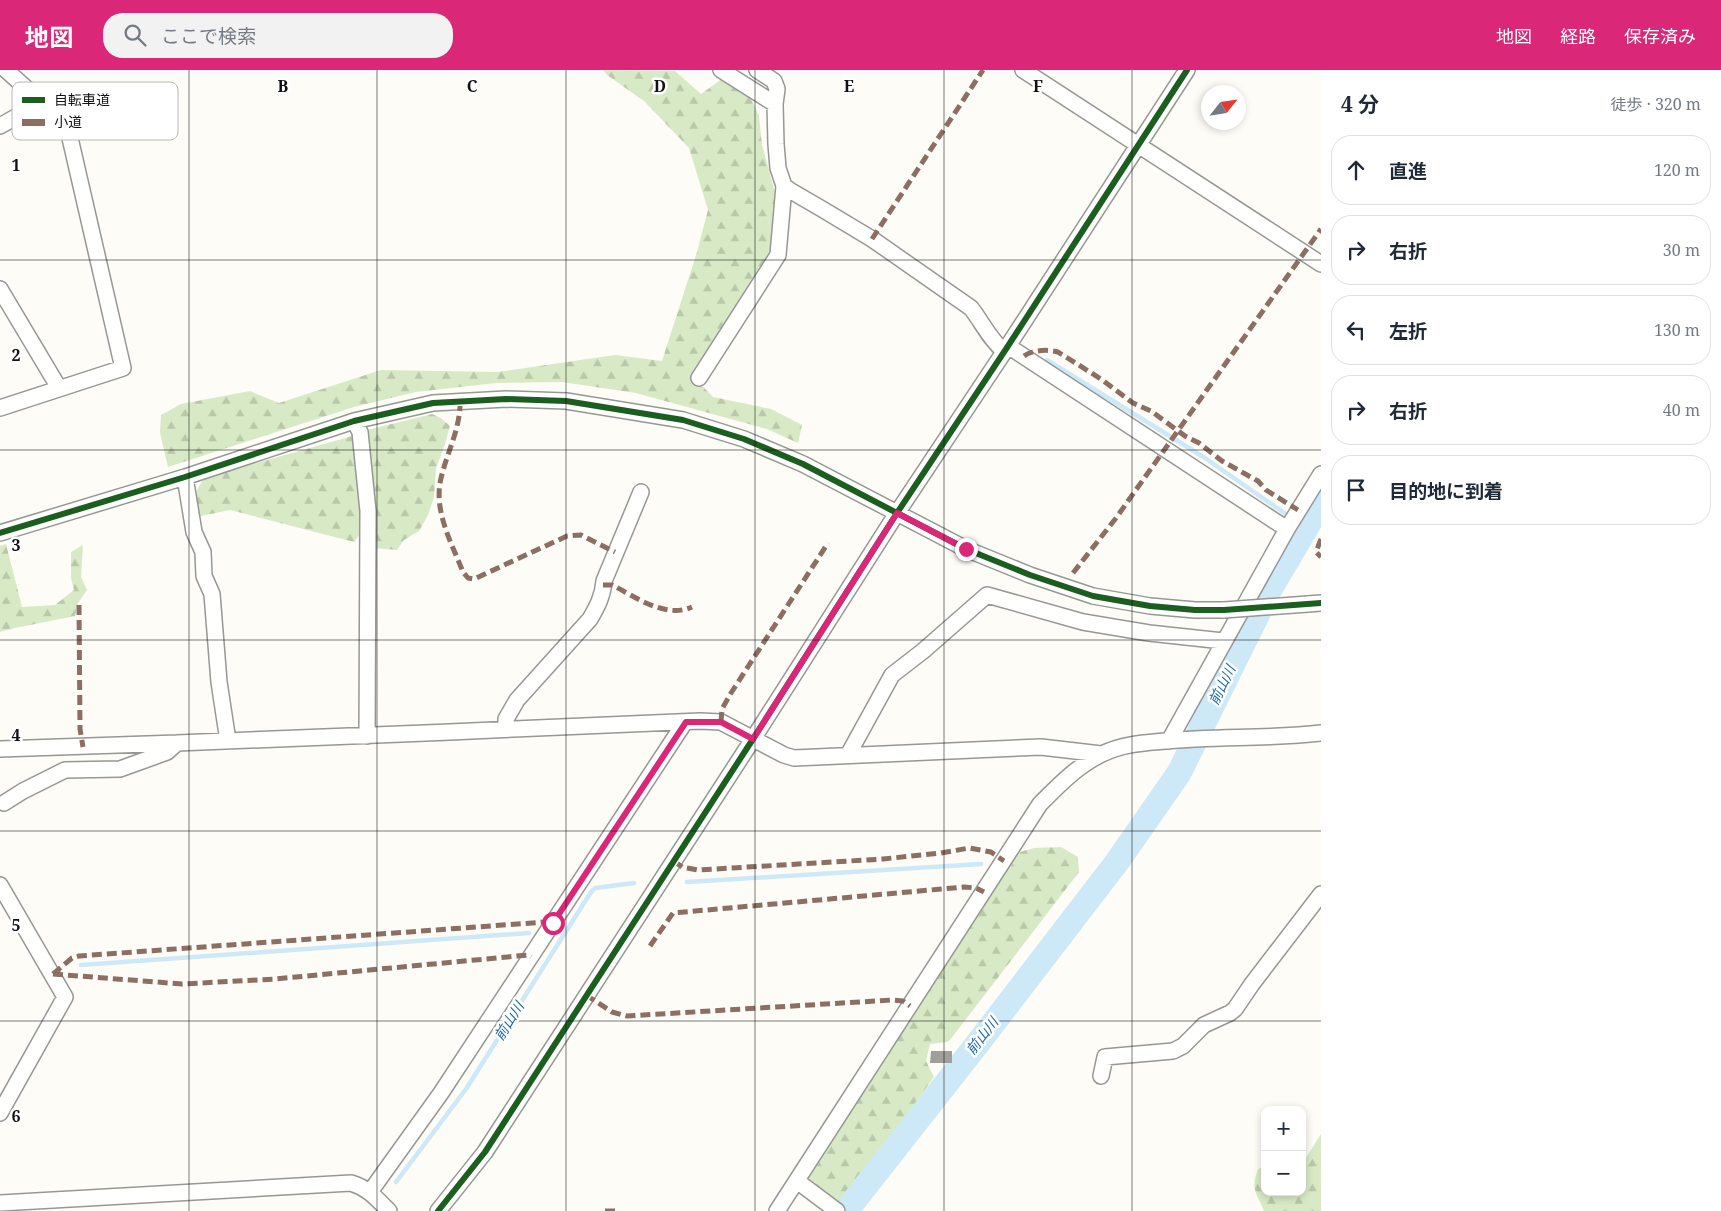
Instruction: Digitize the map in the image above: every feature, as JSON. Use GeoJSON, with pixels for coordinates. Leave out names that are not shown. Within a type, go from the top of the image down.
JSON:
{"type":"FeatureCollection","features":[{"type":"Feature","properties":{"kind":"street"},"geometry":{"type":"LineString","coordinates":[[6,70],[20,82]]}},
{"type":"Feature","properties":{"kind":"street"},"geometry":{"type":"LineString","coordinates":[[721,70],[775,104]]}},
{"type":"Feature","properties":{"kind":"street"},"geometry":{"type":"LineString","coordinates":[[699,378],[778,255],[784,186],[778,168],[776,84],[757,70]]}},
{"type":"Feature","properties":{"kind":"street"},"geometry":{"type":"LineString","coordinates":[[1023,70],[1321,264]]}},
{"type":"Feature","properties":{"kind":"street"},"geometry":{"type":"LineString","coordinates":[[438,1211],[485,1152],[897,513],[1187,70]]}},
{"type":"Feature","properties":{"kind":"street"},"geometry":{"type":"LineString","coordinates":[[0,126],[12,119]]}},
{"type":"Feature","properties":{"kind":"street"},"geometry":{"type":"LineString","coordinates":[[0,408],[123,368],[70,140]]}},
{"type":"Feature","properties":{"kind":"street"},"geometry":{"type":"LineString","coordinates":[[784,186],[872,239],[971,308],[998,346],[1006,348],[1286,529]]}},
{"type":"Feature","properties":{"kind":"street"},"geometry":{"type":"LineString","coordinates":[[0,289],[58,388]]}},
{"type":"Feature","properties":{"kind":"street"},"geometry":{"type":"LineString","coordinates":[[0,533],[185,477],[354,421],[432,402],[506,399],[566,401],[683,420],[744,439],[803,464],[966,549],[1030,575],[1094,596],[1150,606],[1195,610],[1224,610],[1315,603]]}},
{"type":"Feature","properties":{"kind":"street"},"geometry":{"type":"LineString","coordinates":[[354,421],[360,432],[368,511],[367,736]]}},
{"type":"Feature","properties":{"kind":"street"},"geometry":{"type":"LineString","coordinates":[[1174,740],[1223,641],[1286,529],[1321,474]]}},
{"type":"Feature","properties":{"kind":"street"},"geometry":{"type":"LineString","coordinates":[[185,477],[194,532],[203,552],[204,576],[212,594],[218,682],[228,741]]}},
{"type":"Feature","properties":{"kind":"street"},"geometry":{"type":"LineString","coordinates":[[506,729],[506,718],[517,700],[590,619],[597,608],[603,592],[604,582],[641,492]]}},
{"type":"Feature","properties":{"kind":"street"},"geometry":{"type":"LineString","coordinates":[[848,756],[892,674],[923,650],[986,595],[1083,622],[1149,633],[1223,641]]}},
{"type":"Feature","properties":{"kind":"street"},"geometry":{"type":"LineString","coordinates":[[370,1192],[441,1093],[686,722]]}},
{"type":"Feature","properties":{"kind":"street"},"geometry":{"type":"LineString","coordinates":[[0,749],[721,722],[784,755],[794,758],[1041,747],[1101,754]]}},
{"type":"Feature","properties":{"kind":"street"},"geometry":{"type":"LineString","coordinates":[[776,1211],[1040,804],[1081,766],[1101,754],[1132,744],[1174,740],[1321,733]]}},
{"type":"Feature","properties":{"kind":"street"},"geometry":{"type":"LineString","coordinates":[[4,803],[23,791],[65,770],[120,769],[167,752],[177,743]]}},
{"type":"Feature","properties":{"kind":"street"},"geometry":{"type":"LineString","coordinates":[[0,885],[65,997],[0,1112]]}},
{"type":"Feature","properties":{"kind":"street"},"geometry":{"type":"LineString","coordinates":[[1101,1076],[1105,1057],[1173,1051],[1184,1046],[1204,1025],[1235,1009],[1321,894]]}},
{"type":"Feature","properties":{"kind":"street"},"geometry":{"type":"LineString","coordinates":[[796,1181],[832,1210]]}},
{"type":"Feature","properties":{"kind":"street"},"geometry":{"type":"LineString","coordinates":[[0,1204],[351,1183],[362,1186],[389,1211]]}},
{"type":"Feature","properties":{"kind":"green space"},"geometry":{"type":"Polygon","coordinates":[[[603,70],[675,71],[701,94],[722,79],[750,96],[759,116],[762,145],[778,203],[776,250],[694,377],[713,397],[771,409],[802,425],[798,443],[767,429],[636,393],[562,382],[496,383],[416,392],[354,407],[168,467],[160,433],[161,415],[181,404],[250,391],[279,403],[381,370],[497,372],[615,355],[662,361],[697,252],[708,210],[689,148],[644,101],[607,75],[603,70]]]}},
{"type":"Feature","properties":{"kind":"green space"},"geometry":{"type":"Polygon","coordinates":[[[432,414],[441,418],[450,426],[436,468],[434,497],[428,515],[419,531],[404,540],[397,550],[373,548],[363,431],[432,414]]]}},
{"type":"Feature","properties":{"kind":"green space"},"geometry":{"type":"Polygon","coordinates":[[[356,435],[365,527],[354,542],[230,510],[196,517],[197,490],[204,478],[356,435]]]}},
{"type":"Feature","properties":{"kind":"green space"},"geometry":{"type":"Polygon","coordinates":[[[6,544],[22,607],[55,605],[74,590],[71,578],[71,552],[83,545],[81,577],[87,590],[78,603],[75,616],[0,632],[0,546],[6,544]]]}},
{"type":"Feature","properties":{"kind":"green space"},"geometry":{"type":"Polygon","coordinates":[[[1061,847],[1078,857],[1079,872],[950,1040],[930,1044],[926,1061],[934,1077],[842,1206],[808,1183],[807,1177],[1020,852],[1034,848],[1061,847]]]}},
{"type":"Feature","properties":{"kind":"green space"},"geometry":{"type":"Polygon","coordinates":[[[1321,1134],[1321,1211],[1264,1211],[1255,1187],[1258,1169],[1261,1168],[1261,1196],[1306,1196],[1306,1158],[1321,1134]]]}},
{"type":"Feature","properties":{"kind":"building"},"geometry":{"type":"Polygon","coordinates":[[[931,1051],[952,1051],[952,1063],[930,1063],[931,1051]]]}},
{"type":"Feature","properties":{"kind":"waterway"},"geometry":{"type":"LineString","coordinates":[[1047,360],[1205,458],[1306,528]]}},
{"type":"Feature","properties":{"kind":"waterway","name":"前山川"},"geometry":{"type":"LineString","coordinates":[[846,1211],[1117,862],[1179,773],[1269,591],[1321,503]]}},
{"type":"Feature","properties":{"kind":"waterway","name":"前山川"},"geometry":{"type":"LineString","coordinates":[[1106,862],[1117,862]]}},
{"type":"Feature","properties":{"kind":"waterway","name":"前山川"},"geometry":{"type":"LineString","coordinates":[[687,882],[981,864]]}},
{"type":"Feature","properties":{"kind":"waterway","name":"前山川"},"geometry":{"type":"LineString","coordinates":[[396,1182],[466,1089],[591,892],[595,888],[634,883]]}},
{"type":"Feature","properties":{"kind":"waterway"},"geometry":{"type":"LineString","coordinates":[[81,965],[529,933]]}},
{"type":"Feature","properties":{"kind":"marked path"},"geometry":{"type":"LineString","coordinates":[[872,239],[983,70]]}},
{"type":"Feature","properties":{"kind":"marked path"},"geometry":{"type":"LineString","coordinates":[[1073,573],[1116,518],[1321,229]]}},
{"type":"Feature","properties":{"kind":"marked path"},"geometry":{"type":"LineString","coordinates":[[1024,356],[1031,352],[1058,352],[1101,379],[1133,403],[1151,411],[1222,461],[1258,481],[1266,490],[1298,510]]}},
{"type":"Feature","properties":{"kind":"marked path"},"geometry":{"type":"LineString","coordinates":[[460,401],[458,422],[442,473],[439,495],[446,529],[463,572],[468,578],[474,579],[567,536],[581,535],[615,552]]}},
{"type":"Feature","properties":{"kind":"marked path"},"geometry":{"type":"LineString","coordinates":[[1321,539],[1316,552],[1321,557]]}},
{"type":"Feature","properties":{"kind":"marked path"},"geometry":{"type":"LineString","coordinates":[[721,722],[722,709],[731,693],[828,543]]}},
{"type":"Feature","properties":{"kind":"marked path"},"geometry":{"type":"LineString","coordinates":[[603,585],[612,585],[651,605],[661,608],[682,610],[692,607]]}},
{"type":"Feature","properties":{"kind":"marked path"},"geometry":{"type":"LineString","coordinates":[[79,605],[80,729],[83,747]]}},
{"type":"Feature","properties":{"kind":"marked path"},"geometry":{"type":"LineString","coordinates":[[674,861],[682,867],[698,870],[883,859],[969,848],[991,852],[1004,861]]}},
{"type":"Feature","properties":{"kind":"marked path"},"geometry":{"type":"LineString","coordinates":[[650,946],[673,913],[964,887],[976,888],[984,892]]}},
{"type":"Feature","properties":{"kind":"marked path"},"geometry":{"type":"LineString","coordinates":[[53,974],[72,958],[79,956],[545,922],[553,923]]}},
{"type":"Feature","properties":{"kind":"marked path"},"geometry":{"type":"LineString","coordinates":[[53,974],[182,984],[275,979],[528,955],[531,957]]}},
{"type":"Feature","properties":{"kind":"marked path"},"geometry":{"type":"LineString","coordinates":[[586,995],[612,1012],[627,1016],[892,1000],[903,1001],[910,1006]]}},
{"type":"Feature","properties":{"kind":"marked path"},"geometry":{"type":"LineString","coordinates":[[605,1211],[617,1211]]}},
{"type":"Feature","properties":{"kind":"cycle path"},"geometry":{"type":"LineString","coordinates":[[438,1211],[485,1152],[897,513],[1187,70]]}},
{"type":"Feature","properties":{"kind":"cycle path"},"geometry":{"type":"LineString","coordinates":[[0,533],[185,477],[354,421],[433,403],[506,399],[566,401],[683,420],[744,439],[803,464],[966,549],[1030,575],[1093,596],[1150,606],[1195,610],[1224,610],[1321,603]]}},
{"type":"Feature","properties":{"kind":"route"},"geometry":{"type":"LineString","coordinates":[[553,923],[686,722],[721,722],[753,739],[897,513],[966,549]]}}]}
